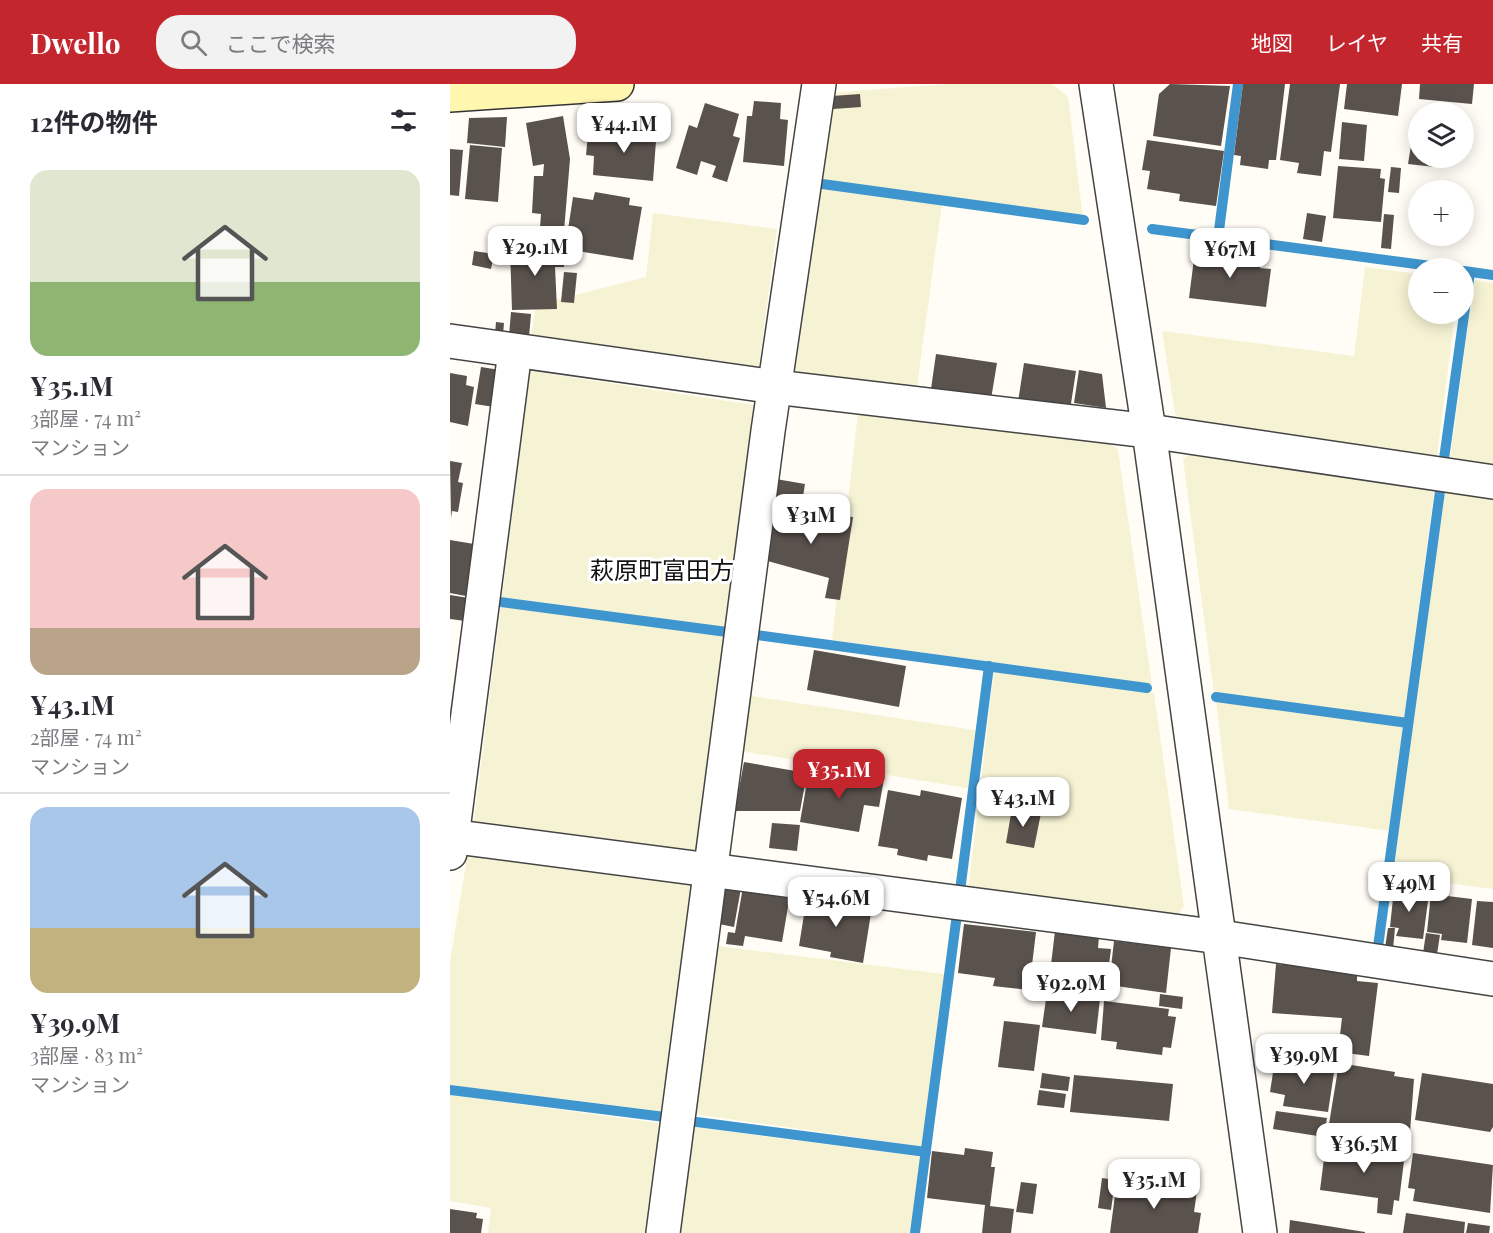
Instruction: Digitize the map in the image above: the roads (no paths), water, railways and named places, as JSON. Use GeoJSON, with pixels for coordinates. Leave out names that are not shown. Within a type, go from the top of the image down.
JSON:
{"type":"FeatureCollection","features":[{"type":"Feature","properties":{"kind":"main road"},"geometry":{"type":"LineString","coordinates":[[450,95],[616,84]]}},
{"type":"Feature","properties":{"kind":"street"},"geometry":{"type":"LineString","coordinates":[[663,1233],[733,693],[819,84]]}},
{"type":"Feature","properties":{"kind":"street"},"geometry":{"type":"LineString","coordinates":[[1096,84],[1149,431],[1260,1233]]}},
{"type":"Feature","properties":{"kind":"street"},"geometry":{"type":"LineString","coordinates":[[450,341],[776,387],[1149,431],[1493,482]]}},
{"type":"Feature","properties":{"kind":"street"},"geometry":{"type":"LineString","coordinates":[[515,351],[451,842],[924,896],[1220,937],[1493,979]]}},
{"type":"Feature","properties":{"kind":"waterway"},"geometry":{"type":"LineString","coordinates":[[1218,238],[1238,84]]}},
{"type":"Feature","properties":{"kind":"waterway"},"geometry":{"type":"LineString","coordinates":[[815,183],[1084,220]]}},
{"type":"Feature","properties":{"kind":"waterway"},"geometry":{"type":"LineString","coordinates":[[1152,229],[1408,263]]}},
{"type":"Feature","properties":{"kind":"waterway"},"geometry":{"type":"LineString","coordinates":[[1474,272],[1493,275]]}},
{"type":"Feature","properties":{"kind":"waterway"},"geometry":{"type":"LineString","coordinates":[[1443,466],[1463,324]]}},
{"type":"Feature","properties":{"kind":"waterway"},"geometry":{"type":"LineString","coordinates":[[1377,954],[1441,484]]}},
{"type":"Feature","properties":{"kind":"waterway"},"geometry":{"type":"LineString","coordinates":[[493,601],[727,632]]}},
{"type":"Feature","properties":{"kind":"waterway"},"geometry":{"type":"LineString","coordinates":[[749,634],[1147,688]]}},
{"type":"Feature","properties":{"kind":"waterway"},"geometry":{"type":"LineString","coordinates":[[960,891],[989,666]]}},
{"type":"Feature","properties":{"kind":"waterway"},"geometry":{"type":"LineString","coordinates":[[1216,697],[1408,723]]}},
{"type":"Feature","properties":{"kind":"waterway"},"geometry":{"type":"LineString","coordinates":[[915,1233],[957,914]]}},
{"type":"Feature","properties":{"kind":"waterway"},"geometry":{"type":"LineString","coordinates":[[450,1090],[665,1117]]}},
{"type":"Feature","properties":{"kind":"waterway"},"geometry":{"type":"LineString","coordinates":[[689,1121],[926,1152]]}},
{"type":"Feature","properties":{"kind":"district","name":"萩原町富田方"},"geometry":{"type":"Point","coordinates":[662,569]}}]}
